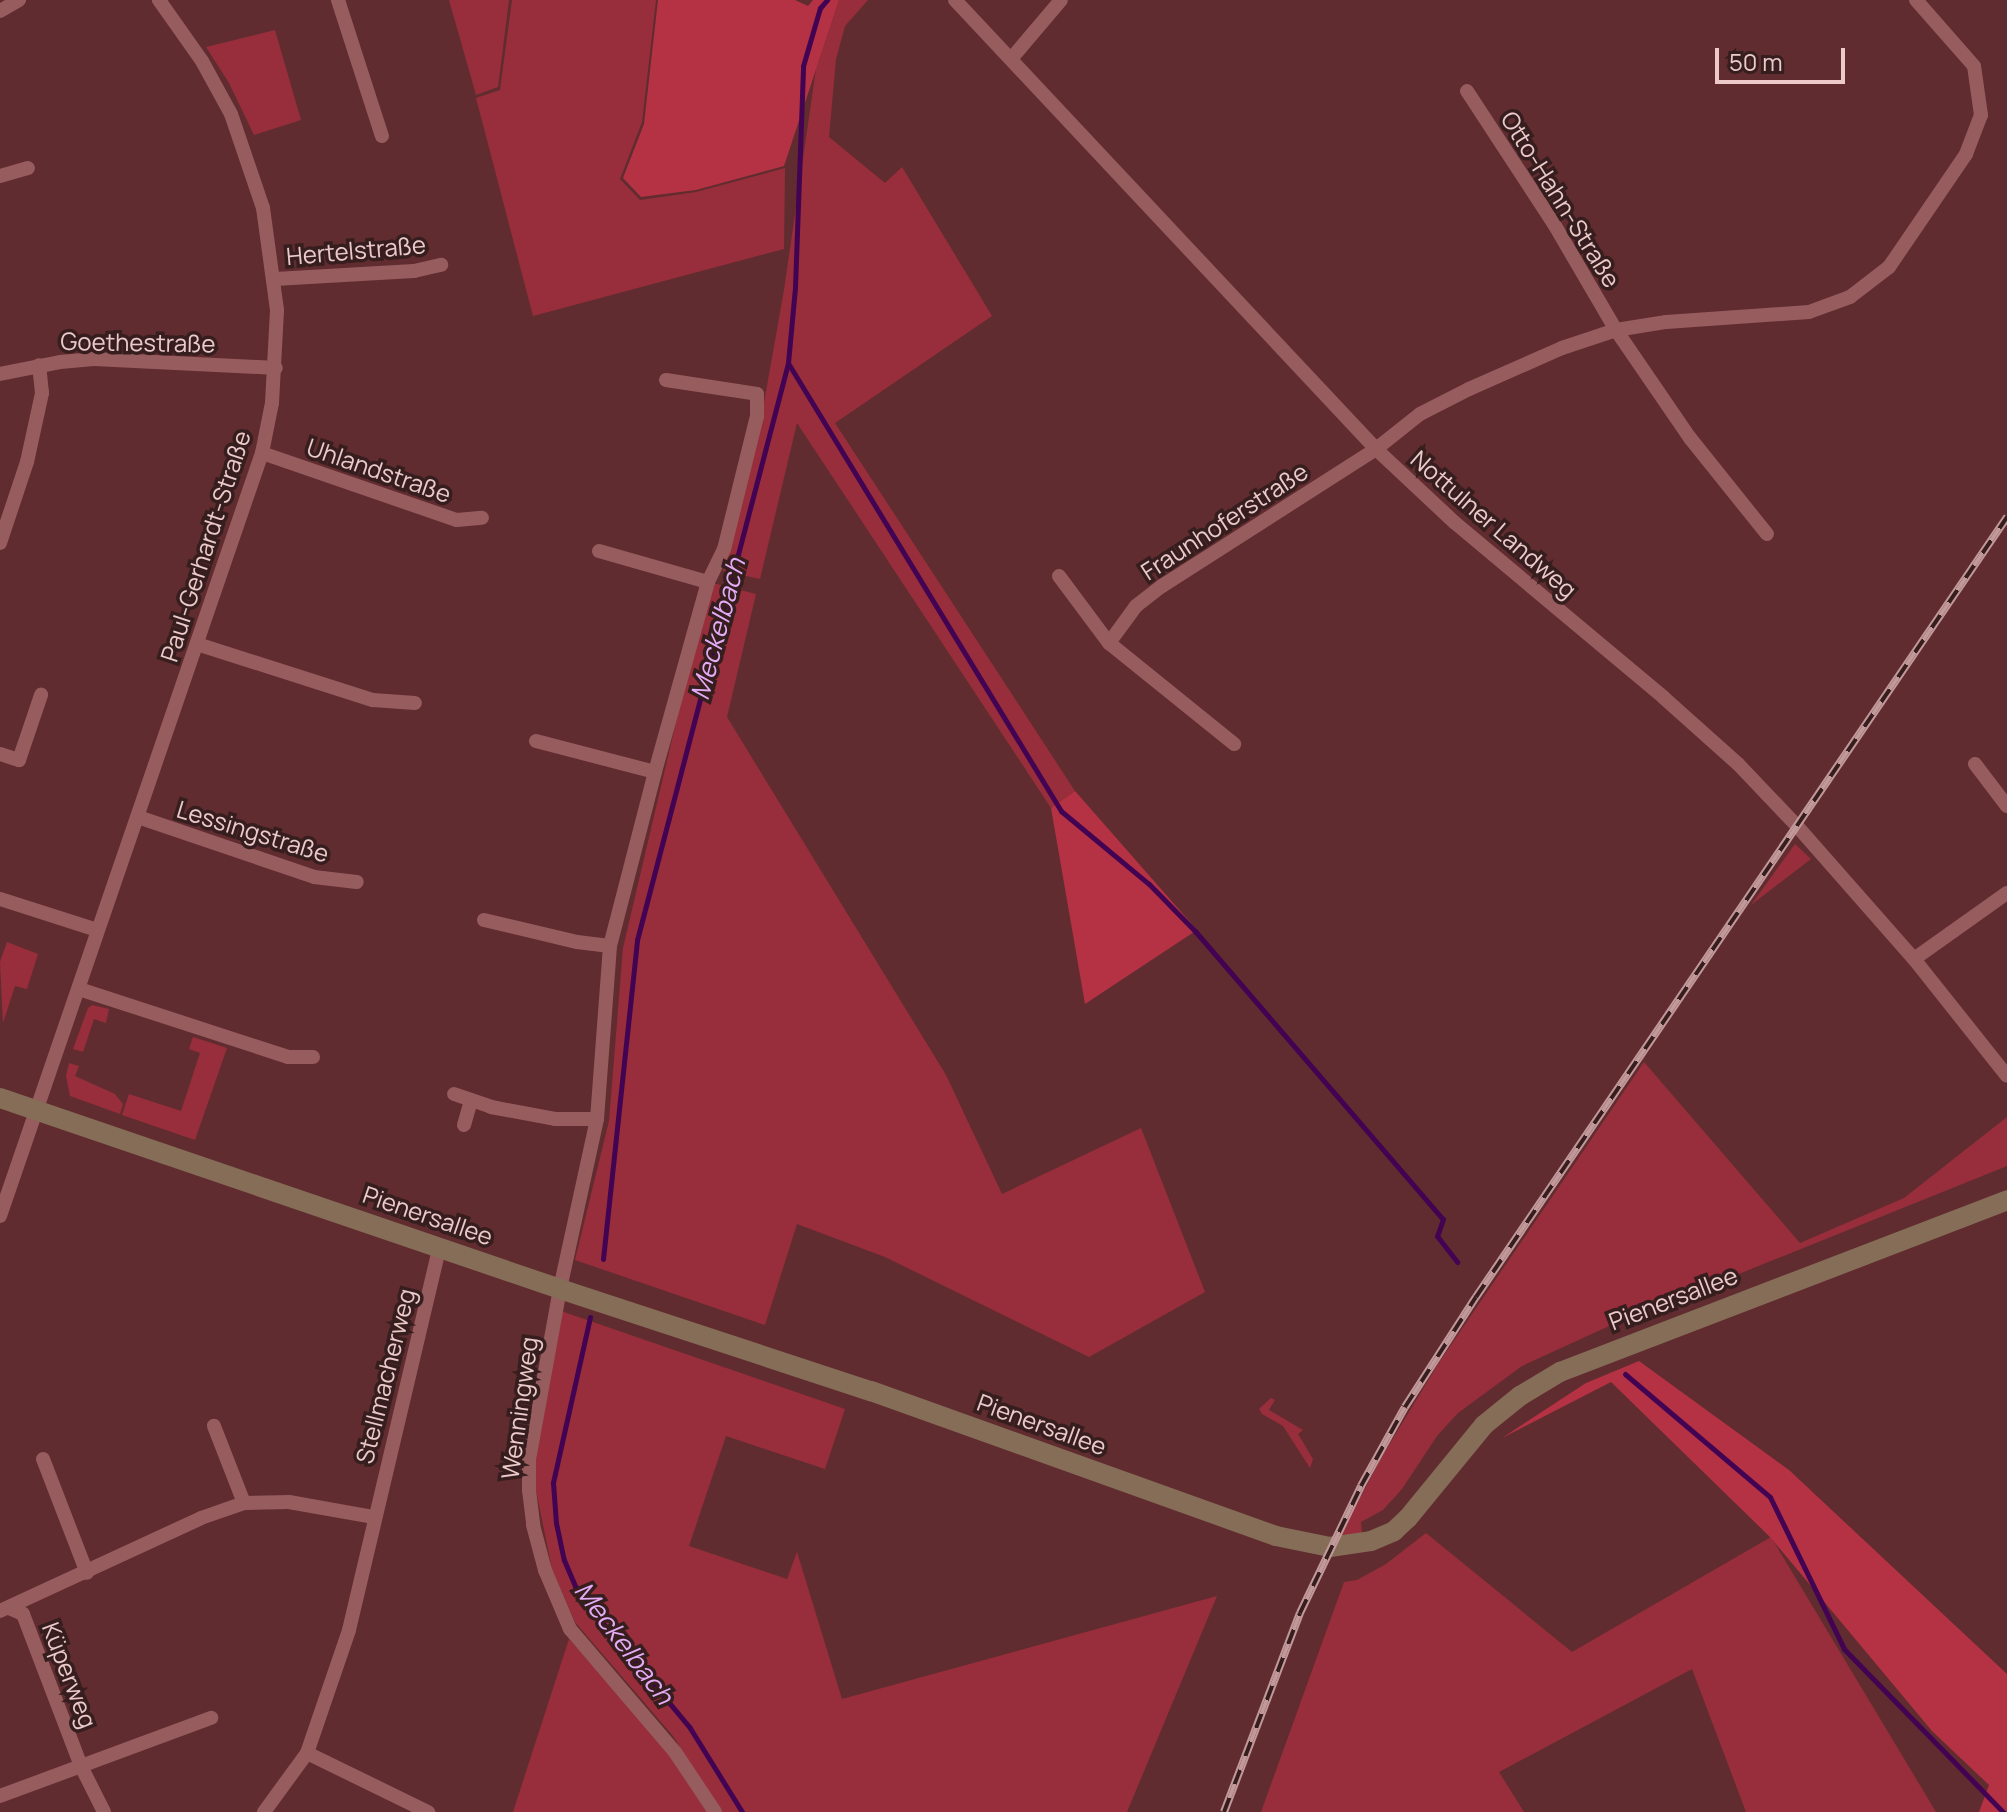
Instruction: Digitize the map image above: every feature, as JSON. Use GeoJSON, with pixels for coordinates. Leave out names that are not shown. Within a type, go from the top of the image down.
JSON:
{"type":"FeatureCollection","features":[{"type":"Feature","properties":{"kind":"main road","name":"Pienersallee"},"geometry":{"type":"LineString","coordinates":[[0,1098],[560,1289],[871,1391],[1276,1536],[1330,1547],[1351,1547],[1394,1531],[1484,1425],[1520,1396],[1560,1372],[2007,1200]]}},
{"type":"Feature","properties":{"kind":"street"},"geometry":{"type":"LineString","coordinates":[[0,11],[19,0]]}},
{"type":"Feature","properties":{"kind":"street","name":"Paul-Gerhardt-Straße"},"geometry":{"type":"LineString","coordinates":[[0,1216],[39,1111],[97,930],[262,453],[276,368],[275,279],[263,208],[231,114],[202,61],[159,0]]}},
{"type":"Feature","properties":{"kind":"street"},"geometry":{"type":"LineString","coordinates":[[338,0],[382,136]]}},
{"type":"Feature","properties":{"kind":"street","name":"Nottulner Landweg"},"geometry":{"type":"LineString","coordinates":[[955,0],[1376,449],[1454,522],[1738,764],[1914,959],[2007,1076]]}},
{"type":"Feature","properties":{"kind":"street"},"geometry":{"type":"LineString","coordinates":[[1011,59],[1061,0]]}},
{"type":"Feature","properties":{"kind":"street"},"geometry":{"type":"LineString","coordinates":[[1376,449],[1420,414],[1562,348],[1616,330],[1666,322],[1809,312],[1850,297],[1889,267],[1966,154],[1981,115],[1974,66],[1916,0]]}},
{"type":"Feature","properties":{"kind":"street","name":"Otto-Hahn-Straße"},"geometry":{"type":"LineString","coordinates":[[1467,91],[1538,199],[1616,330],[1690,438],[1767,534]]}},
{"type":"Feature","properties":{"kind":"street"},"geometry":{"type":"LineString","coordinates":[[0,176],[28,168]]}},
{"type":"Feature","properties":{"kind":"street","name":"Hertelstraße"},"geometry":{"type":"LineString","coordinates":[[275,279],[414,271],[441,265]]}},
{"type":"Feature","properties":{"kind":"street","name":"Goethestraße"},"geometry":{"type":"LineString","coordinates":[[0,374],[39,365],[94,359],[276,368]]}},
{"type":"Feature","properties":{"kind":"street"},"geometry":{"type":"LineString","coordinates":[[0,543],[30,447],[42,393],[39,365]]}},
{"type":"Feature","properties":{"kind":"street","name":"Wenningweg"},"geometry":{"type":"LineString","coordinates":[[666,380],[757,394],[757,416],[724,549],[708,582],[610,946],[597,1119],[560,1289],[529,1460],[533,1525],[545,1570],[570,1629],[675,1752],[715,1812]]}},
{"type":"Feature","properties":{"kind":"street","name":"Fraunhoferstraße"},"geometry":{"type":"LineString","coordinates":[[1109,643],[1136,606],[1162,586],[1376,449]]}},
{"type":"Feature","properties":{"kind":"street","name":"Uhlandstraße"},"geometry":{"type":"LineString","coordinates":[[262,453],[457,520],[482,518]]}},
{"type":"Feature","properties":{"kind":"street"},"geometry":{"type":"LineString","coordinates":[[599,551],[708,582]]}},
{"type":"Feature","properties":{"kind":"street"},"geometry":{"type":"LineString","coordinates":[[1059,576],[1109,643],[1234,744]]}},
{"type":"Feature","properties":{"kind":"street"},"geometry":{"type":"LineString","coordinates":[[197,644],[373,700],[415,703]]}},
{"type":"Feature","properties":{"kind":"street"},"geometry":{"type":"LineString","coordinates":[[0,754],[19,760],[41,695]]}},
{"type":"Feature","properties":{"kind":"street"},"geometry":{"type":"LineString","coordinates":[[536,741],[655,772]]}},
{"type":"Feature","properties":{"kind":"street"},"geometry":{"type":"LineString","coordinates":[[1975,764],[2007,806]]}},
{"type":"Feature","properties":{"kind":"street","name":"Lessingstraße"},"geometry":{"type":"LineString","coordinates":[[138,817],[314,877],[357,882]]}},
{"type":"Feature","properties":{"kind":"street"},"geometry":{"type":"LineString","coordinates":[[1914,959],[2007,893]]}},
{"type":"Feature","properties":{"kind":"street"},"geometry":{"type":"LineString","coordinates":[[0,899],[97,930]]}},
{"type":"Feature","properties":{"kind":"street"},"geometry":{"type":"LineString","coordinates":[[484,920],[577,942],[610,946]]}},
{"type":"Feature","properties":{"kind":"street"},"geometry":{"type":"LineString","coordinates":[[79,989],[288,1057],[313,1057]]}},
{"type":"Feature","properties":{"kind":"street"},"geometry":{"type":"LineString","coordinates":[[454,1094],[555,1119],[597,1119]]}},
{"type":"Feature","properties":{"kind":"street"},"geometry":{"type":"LineString","coordinates":[[464,1125],[471,1100]]}},
{"type":"Feature","properties":{"kind":"street","name":"Stellmacherweg"},"geometry":{"type":"LineString","coordinates":[[264,1812],[307,1753],[349,1630],[373,1517],[440,1246]]}},
{"type":"Feature","properties":{"kind":"street"},"geometry":{"type":"LineString","coordinates":[[214,1426],[244,1503]]}},
{"type":"Feature","properties":{"kind":"street"},"geometry":{"type":"LineString","coordinates":[[43,1459],[87,1573]]}},
{"type":"Feature","properties":{"kind":"street"},"geometry":{"type":"LineString","coordinates":[[5,1610],[201,1518],[244,1503],[289,1502],[373,1517]]}},
{"type":"Feature","properties":{"kind":"street","name":"Küperweg"},"geometry":{"type":"LineString","coordinates":[[5,1610],[23,1614],[81,1766],[104,1812]]}},
{"type":"Feature","properties":{"kind":"street","name":"Küperweg"},"geometry":{"type":"LineString","coordinates":[[0,1796],[211,1718]]}},
{"type":"Feature","properties":{"kind":"street"},"geometry":{"type":"LineString","coordinates":[[307,1753],[428,1812]]}},
{"type":"Feature","properties":{"kind":"shaded area"},"geometry":{"type":"Polygon","coordinates":[[[449,0],[509,0],[498,87],[476,95],[449,0]]]}},
{"type":"Feature","properties":{"kind":"shaded area"},"geometry":{"type":"Polygon","coordinates":[[[512,0],[656,0],[642,122],[620,179],[640,200],[696,192],[785,168],[784,249],[533,316],[476,98],[500,90],[512,0]]]}},
{"type":"Feature","properties":{"kind":"shaded area"},"geometry":{"type":"Polygon","coordinates":[[[658,0],[795,0],[808,6],[813,0],[839,0],[784,166],[696,190],[641,197],[623,178],[644,124],[658,0]]]}},
{"type":"Feature","properties":{"kind":"shaded area"},"geometry":{"type":"Polygon","coordinates":[[[839,0],[868,0],[845,26],[836,59],[829,137],[885,183],[902,167],[992,316],[835,423],[1075,791],[1051,808],[797,423],[760,579],[723,571],[759,431],[784,290],[816,69],[839,0]]]}},
{"type":"Feature","properties":{"kind":"shaded area"},"geometry":{"type":"Polygon","coordinates":[[[275,30],[301,120],[254,135],[229,83],[206,47],[275,30]]]}},
{"type":"Feature","properties":{"kind":"shaded area"},"geometry":{"type":"Polygon","coordinates":[[[709,582],[756,594],[727,717],[946,1075],[1002,1194],[1141,1128],[1205,1292],[1089,1357],[885,1257],[797,1224],[765,1325],[575,1260],[609,1121],[623,948],[709,582]]]}},
{"type":"Feature","properties":{"kind":"shaded area"},"geometry":{"type":"Polygon","coordinates":[[[1075,791],[1197,930],[1085,1004],[1051,808],[1075,791]]]}},
{"type":"Feature","properties":{"kind":"shaded area"},"geometry":{"type":"Polygon","coordinates":[[[1795,844],[1811,859],[1751,905],[1795,844]]]}},
{"type":"Feature","properties":{"kind":"shaded area"},"geometry":{"type":"Polygon","coordinates":[[[7,942],[38,954],[27,989],[15,986],[3,1023],[0,962],[7,942]]]}},
{"type":"Feature","properties":{"kind":"shaded area"},"geometry":{"type":"Polygon","coordinates":[[[92,1005],[109,1009],[106,1023],[94,1019],[83,1052],[73,1049],[88,1008],[92,1005]]]}},
{"type":"Feature","properties":{"kind":"shaded area"},"geometry":{"type":"Polygon","coordinates":[[[193,1037],[227,1048],[195,1140],[122,1115],[129,1094],[181,1111],[200,1053],[189,1049],[193,1037]]]}},
{"type":"Feature","properties":{"kind":"shaded area"},"geometry":{"type":"Polygon","coordinates":[[[1644,1062],[1800,1243],[1904,1198],[2007,1117],[2007,1166],[1607,1327],[1522,1366],[1458,1413],[1437,1436],[1402,1489],[1383,1510],[1361,1522],[1362,1533],[1339,1538],[1381,1458],[1440,1361],[1644,1062]]]}},
{"type":"Feature","properties":{"kind":"shaded area"},"geometry":{"type":"Polygon","coordinates":[[[69,1063],[79,1066],[75,1076],[115,1094],[123,1104],[120,1114],[70,1096],[66,1076],[69,1063]]]}},
{"type":"Feature","properties":{"kind":"shaded area"},"geometry":{"type":"Polygon","coordinates":[[[561,1311],[845,1409],[825,1469],[726,1436],[689,1546],[787,1579],[797,1552],[842,1699],[1217,1596],[1127,1812],[722,1812],[673,1736],[575,1622],[552,1569],[536,1490],[536,1459],[561,1311]]]}},
{"type":"Feature","properties":{"kind":"shaded area"},"geometry":{"type":"Polygon","coordinates":[[[1639,1361],[1789,1470],[2007,1674],[2007,1812],[1979,1812],[1989,1785],[1932,1731],[1770,1537],[1611,1382],[1502,1438],[1586,1383],[1639,1361]]]}},
{"type":"Feature","properties":{"kind":"shaded area"},"geometry":{"type":"Polygon","coordinates":[[[1271,1398],[1275,1400],[1269,1410],[1303,1430],[1298,1434],[1313,1459],[1310,1468],[1283,1426],[1259,1409],[1271,1398]]]}},
{"type":"Feature","properties":{"kind":"shaded area"},"geometry":{"type":"Polygon","coordinates":[[[1426,1533],[1572,1652],[1771,1537],[1936,1812],[1746,1812],[1692,1669],[1499,1772],[1524,1812],[1261,1812],[1344,1582],[1357,1580],[1386,1564],[1426,1533]]]}},
{"type":"Feature","properties":{"kind":"shaded area"},"geometry":{"type":"Polygon","coordinates":[[[569,1639],[663,1745],[707,1812],[513,1812],[569,1639]]]}},
{"type":"Feature","properties":{"kind":"waterway","name":"Meckelbach"},"geometry":{"type":"LineString","coordinates":[[603,1259],[637,940],[788,363],[795,287],[803,66],[820,8],[827,0]]}},
{"type":"Feature","properties":{"kind":"waterway"},"geometry":{"type":"LineString","coordinates":[[788,363],[1061,811],[1149,884],[1195,931],[1443,1219],[1437,1236],[1457,1262]]}},
{"type":"Feature","properties":{"kind":"waterway","name":"Meckelbach"},"geometry":{"type":"LineString","coordinates":[[590,1317],[553,1483],[556,1523],[564,1560],[575,1586],[690,1728],[742,1812]]}},
{"type":"Feature","properties":{"kind":"waterway"},"geometry":{"type":"LineString","coordinates":[[1625,1374],[1770,1497],[1844,1649],[2003,1812]]}},
{"type":"Feature","properties":{"kind":"railway"},"geometry":{"type":"LineString","coordinates":[[1224,1812],[1300,1613],[1361,1486],[1405,1407],[1476,1297],[2007,517]]}}]}
